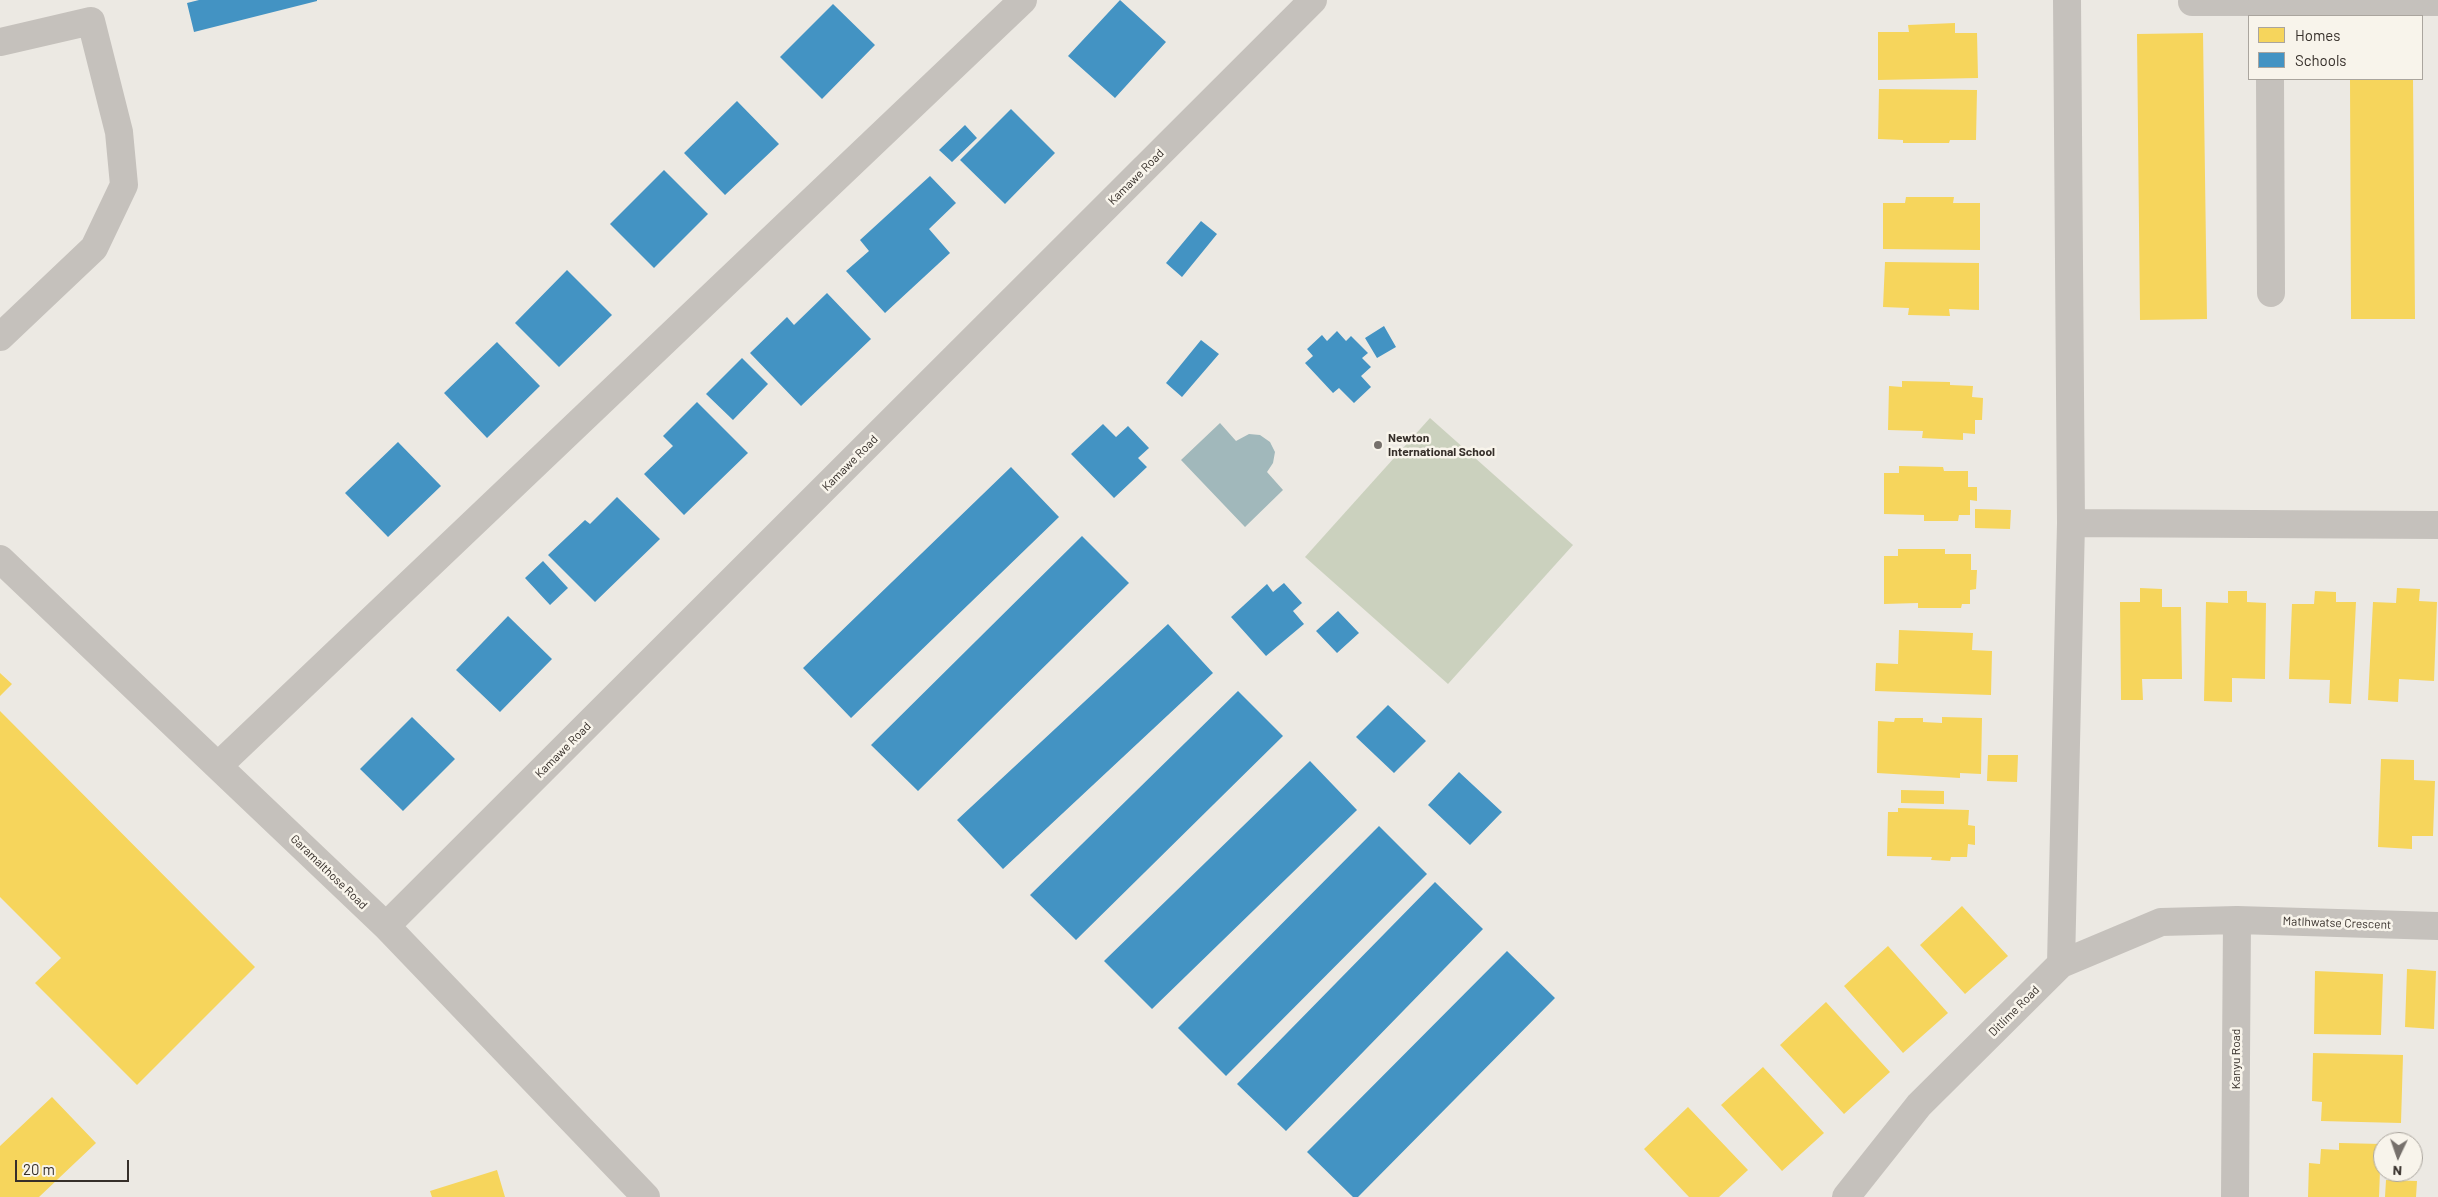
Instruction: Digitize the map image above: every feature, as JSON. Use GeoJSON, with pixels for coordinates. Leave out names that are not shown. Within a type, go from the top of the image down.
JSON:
{"type":"FeatureCollection","features":[{"type":"Feature","properties":{"kind":"street"},"geometry":{"type":"LineString","coordinates":[[218,766],[1023,0]]}},
{"type":"Feature","properties":{"kind":"street","name":"Kamawe Road"},"geometry":{"type":"LineString","coordinates":[[386,926],[1312,0]]}},
{"type":"Feature","properties":{"kind":"street"},"geometry":{"type":"LineString","coordinates":[[2061,964],[2071,523],[2067,0]]}},
{"type":"Feature","properties":{"kind":"street"},"geometry":{"type":"LineString","coordinates":[[2192,2],[2269,6],[2438,2]]}},
{"type":"Feature","properties":{"kind":"street"},"geometry":{"type":"LineString","coordinates":[[0,42],[91,21],[119,132],[124,185],[94,248],[0,338]]}},
{"type":"Feature","properties":{"kind":"street"},"geometry":{"type":"LineString","coordinates":[[2270,80],[2271,293]]}},
{"type":"Feature","properties":{"kind":"street"},"geometry":{"type":"LineString","coordinates":[[2071,523],[2438,525]]}},
{"type":"Feature","properties":{"kind":"street","name":"Garamalthose Road"},"geometry":{"type":"LineString","coordinates":[[0,559],[386,926],[646,1197]]}},
{"type":"Feature","properties":{"kind":"street","name":"Ditlime Road"},"geometry":{"type":"LineString","coordinates":[[1846,1197],[1919,1105],[2061,964],[2161,922],[2237,920]]}},
{"type":"Feature","properties":{"kind":"street","name":"Matlhwatse Crescent"},"geometry":{"type":"LineString","coordinates":[[2237,920],[2438,926]]}},
{"type":"Feature","properties":{"kind":"street","name":"Kanyu Road"},"geometry":{"type":"LineString","coordinates":[[2235,1197],[2237,920]]}},
{"type":"Feature","properties":{"kind":"green space"},"geometry":{"type":"Polygon","coordinates":[[[1430,418],[1573,545],[1448,684],[1305,557],[1430,418]]]}},
{"type":"Feature","properties":{"kind":"water"},"geometry":{"type":"Polygon","coordinates":[[[1220,423],[1236,441],[1249,434],[1260,435],[1270,442],[1275,452],[1273,463],[1267,472],[1283,490],[1245,527],[1181,460],[1220,423]]]}},
{"type":"Feature","properties":{"kind":"building: Homes"},"geometry":{"type":"Polygon","coordinates":[[[1955,23],[1955,33],[1977,33],[1978,78],[1878,80],[1878,32],[1909,32],[1908,25],[1955,23]]]}},
{"type":"Feature","properties":{"kind":"building: Homes"},"geometry":{"type":"Polygon","coordinates":[[[2203,33],[2207,319],[2140,320],[2137,34],[2203,33]]]}},
{"type":"Feature","properties":{"kind":"building: Homes"},"geometry":{"type":"Polygon","coordinates":[[[2350,80],[2413,80],[2415,319],[2351,319],[2350,80]]]}},
{"type":"Feature","properties":{"kind":"building: Homes"},"geometry":{"type":"Polygon","coordinates":[[[1879,89],[1977,90],[1976,140],[1950,140],[1949,143],[1903,143],[1903,140],[1878,139],[1879,89]]]}},
{"type":"Feature","properties":{"kind":"building: Homes"},"geometry":{"type":"Polygon","coordinates":[[[1906,197],[1954,197],[1953,203],[1980,203],[1980,250],[1883,249],[1883,203],[1905,203],[1906,197]]]}},
{"type":"Feature","properties":{"kind":"building: Homes"},"geometry":{"type":"Polygon","coordinates":[[[1885,262],[1979,263],[1979,310],[1949,309],[1950,316],[1908,315],[1909,308],[1883,307],[1885,262]]]}},
{"type":"Feature","properties":{"kind":"building: Homes"},"geometry":{"type":"Polygon","coordinates":[[[1902,381],[1950,382],[1950,385],[1973,386],[1972,397],[1983,398],[1982,420],[1975,420],[1975,434],[1963,433],[1963,440],[1922,438],[1923,431],[1888,430],[1889,386],[1902,387],[1902,381]]]}},
{"type":"Feature","properties":{"kind":"building: Homes"},"geometry":{"type":"Polygon","coordinates":[[[1899,466],[1943,467],[1944,471],[1968,471],[1968,487],[1977,487],[1977,501],[1970,500],[1970,515],[1959,515],[1958,521],[1924,521],[1924,515],[1884,514],[1884,473],[1899,473],[1899,466]]]}},
{"type":"Feature","properties":{"kind":"building: Homes"},"geometry":{"type":"Polygon","coordinates":[[[1975,509],[2011,510],[2010,529],[1975,528],[1975,509]]]}},
{"type":"Feature","properties":{"kind":"building: Homes"},"geometry":{"type":"Polygon","coordinates":[[[1898,549],[1945,549],[1945,554],[1971,554],[1971,570],[1977,570],[1976,589],[1970,590],[1970,604],[1962,604],[1961,608],[1918,608],[1918,603],[1884,604],[1884,556],[1898,556],[1898,549]]]}},
{"type":"Feature","properties":{"kind":"building: Homes"},"geometry":{"type":"Polygon","coordinates":[[[2140,588],[2162,589],[2162,607],[2181,607],[2182,679],[2142,679],[2143,700],[2121,700],[2120,602],[2140,602],[2140,588]]]}},
{"type":"Feature","properties":{"kind":"building: Homes"},"geometry":{"type":"Polygon","coordinates":[[[2397,588],[2420,589],[2419,601],[2437,602],[2434,681],[2399,679],[2398,702],[2368,700],[2373,602],[2396,603],[2397,588]]]}},
{"type":"Feature","properties":{"kind":"building: Homes"},"geometry":{"type":"Polygon","coordinates":[[[2228,591],[2247,591],[2247,602],[2266,603],[2265,679],[2232,678],[2232,702],[2204,701],[2206,602],[2228,603],[2228,591]]]}},
{"type":"Feature","properties":{"kind":"building: Homes"},"geometry":{"type":"Polygon","coordinates":[[[2315,591],[2336,592],[2336,602],[2356,602],[2351,704],[2329,703],[2330,680],[2289,679],[2292,604],[2314,604],[2315,591]]]}},
{"type":"Feature","properties":{"kind":"building: Homes"},"geometry":{"type":"Polygon","coordinates":[[[1899,630],[1973,633],[1972,650],[1992,651],[1991,695],[1875,691],[1876,663],[1898,664],[1899,630]]]}},
{"type":"Feature","properties":{"kind":"building: Homes"},"geometry":{"type":"Polygon","coordinates":[[[0,673],[12,684],[0,696],[0,673]]]}},
{"type":"Feature","properties":{"kind":"building: Homes"},"geometry":{"type":"Polygon","coordinates":[[[0,711],[255,967],[137,1085],[35,983],[61,958],[0,897],[0,711]]]}},
{"type":"Feature","properties":{"kind":"building: Homes"},"geometry":{"type":"Polygon","coordinates":[[[1942,717],[1982,718],[1981,774],[1960,773],[1960,778],[1877,773],[1878,721],[1894,722],[1895,718],[1923,718],[1923,722],[1942,723],[1942,717]]]}},
{"type":"Feature","properties":{"kind":"building: Homes"},"geometry":{"type":"Polygon","coordinates":[[[1988,755],[2018,755],[2017,782],[1987,781],[1988,755]]]}},
{"type":"Feature","properties":{"kind":"building: Homes"},"geometry":{"type":"Polygon","coordinates":[[[2381,759],[2414,760],[2414,780],[2435,781],[2433,836],[2412,836],[2412,849],[2378,847],[2381,759]]]}},
{"type":"Feature","properties":{"kind":"building: Homes"},"geometry":{"type":"Polygon","coordinates":[[[1901,790],[1944,791],[1944,804],[1901,803],[1901,790]]]}},
{"type":"Feature","properties":{"kind":"building: Homes"},"geometry":{"type":"Polygon","coordinates":[[[1898,808],[1969,810],[1968,825],[1975,826],[1975,845],[1968,844],[1967,857],[1951,857],[1950,861],[1931,860],[1932,857],[1887,856],[1888,812],[1898,812],[1898,808]]]}},
{"type":"Feature","properties":{"kind":"building: Homes"},"geometry":{"type":"Polygon","coordinates":[[[1962,906],[2008,956],[1965,994],[1920,945],[1962,906]]]}},
{"type":"Feature","properties":{"kind":"building: Homes"},"geometry":{"type":"Polygon","coordinates":[[[1888,946],[1948,1013],[1903,1053],[1844,986],[1888,946]]]}},
{"type":"Feature","properties":{"kind":"building: Homes"},"geometry":{"type":"Polygon","coordinates":[[[2407,969],[2436,971],[2434,1029],[2405,1027],[2407,969]]]}},
{"type":"Feature","properties":{"kind":"building: Homes"},"geometry":{"type":"Polygon","coordinates":[[[2315,971],[2383,974],[2381,1035],[2314,1034],[2315,971]]]}},
{"type":"Feature","properties":{"kind":"building: Homes"},"geometry":{"type":"Polygon","coordinates":[[[1826,1002],[1890,1072],[1844,1114],[1780,1045],[1826,1002]]]}},
{"type":"Feature","properties":{"kind":"building: Homes"},"geometry":{"type":"Polygon","coordinates":[[[2313,1053],[2403,1055],[2401,1123],[2321,1121],[2322,1102],[2312,1101],[2313,1053]]]}},
{"type":"Feature","properties":{"kind":"building: Homes"},"geometry":{"type":"Polygon","coordinates":[[[1763,1067],[1824,1133],[1782,1171],[1721,1105],[1763,1067]]]}},
{"type":"Feature","properties":{"kind":"building: Homes"},"geometry":{"type":"Polygon","coordinates":[[[52,1097],[96,1143],[39,1197],[0,1197],[0,1146],[52,1097]]]}},
{"type":"Feature","properties":{"kind":"building: Homes"},"geometry":{"type":"Polygon","coordinates":[[[1688,1107],[1748,1170],[1719,1197],[1689,1197],[1644,1149],[1688,1107]]]}},
{"type":"Feature","properties":{"kind":"building: Homes"},"geometry":{"type":"Polygon","coordinates":[[[2339,1143],[2373,1144],[2373,1182],[2380,1182],[2379,1197],[2308,1197],[2309,1163],[2320,1164],[2321,1149],[2339,1150],[2339,1143]]]}},
{"type":"Feature","properties":{"kind":"building: Homes"},"geometry":{"type":"Polygon","coordinates":[[[497,1170],[505,1197],[432,1197],[430,1191],[497,1170]]]}},
{"type":"Feature","properties":{"kind":"building: Homes"},"geometry":{"type":"Polygon","coordinates":[[[2386,1182],[2417,1182],[2416,1197],[2385,1197],[2386,1182]]]}},
{"type":"Feature","properties":{"kind":"building: Schools"},"geometry":{"type":"Polygon","coordinates":[[[199,0],[317,1],[194,32],[187,3],[199,0]]]}},
{"type":"Feature","properties":{"kind":"building: Schools"},"geometry":{"type":"Polygon","coordinates":[[[1120,0],[1166,42],[1115,98],[1068,56],[1120,0]]]}},
{"type":"Feature","properties":{"kind":"building: Schools"},"geometry":{"type":"Polygon","coordinates":[[[833,4],[875,45],[822,99],[780,57],[833,4]]]}},
{"type":"Feature","properties":{"kind":"building: Schools"},"geometry":{"type":"Polygon","coordinates":[[[737,101],[779,144],[725,195],[684,153],[737,101]]]}},
{"type":"Feature","properties":{"kind":"building: Schools"},"geometry":{"type":"Polygon","coordinates":[[[1011,109],[1055,153],[1005,204],[960,160],[1011,109]]]}},
{"type":"Feature","properties":{"kind":"building: Schools"},"geometry":{"type":"Polygon","coordinates":[[[965,125],[977,138],[952,162],[939,150],[965,125]]]}},
{"type":"Feature","properties":{"kind":"building: Schools"},"geometry":{"type":"Polygon","coordinates":[[[664,170],[708,214],[654,268],[610,224],[664,170]]]}},
{"type":"Feature","properties":{"kind":"building: Schools"},"geometry":{"type":"Polygon","coordinates":[[[930,176],[956,203],[929,229],[950,253],[885,313],[846,271],[869,251],[860,240],[930,176]]]}},
{"type":"Feature","properties":{"kind":"building: Schools"},"geometry":{"type":"Polygon","coordinates":[[[1201,221],[1217,234],[1182,277],[1166,263],[1201,221]]]}},
{"type":"Feature","properties":{"kind":"building: Schools"},"geometry":{"type":"Polygon","coordinates":[[[567,270],[612,315],[559,367],[515,323],[567,270]]]}},
{"type":"Feature","properties":{"kind":"building: Schools"},"geometry":{"type":"Polygon","coordinates":[[[827,293],[871,339],[801,406],[750,353],[787,317],[794,325],[827,293]]]}},
{"type":"Feature","properties":{"kind":"building: Schools"},"geometry":{"type":"Polygon","coordinates":[[[1384,326],[1396,347],[1377,358],[1365,338],[1384,326]]]}},
{"type":"Feature","properties":{"kind":"building: Schools"},"geometry":{"type":"Polygon","coordinates":[[[1337,331],[1346,341],[1351,336],[1368,353],[1362,358],[1371,367],[1361,376],[1371,387],[1354,403],[1339,388],[1333,393],[1305,363],[1313,356],[1307,349],[1322,335],[1327,341],[1337,331]]]}},
{"type":"Feature","properties":{"kind":"building: Schools"},"geometry":{"type":"Polygon","coordinates":[[[1201,340],[1219,354],[1182,397],[1166,383],[1201,340]]]}},
{"type":"Feature","properties":{"kind":"building: Schools"},"geometry":{"type":"Polygon","coordinates":[[[497,342],[540,386],[487,438],[444,393],[497,342]]]}},
{"type":"Feature","properties":{"kind":"building: Schools"},"geometry":{"type":"Polygon","coordinates":[[[742,358],[768,384],[733,420],[706,394],[742,358]]]}},
{"type":"Feature","properties":{"kind":"building: Schools"},"geometry":{"type":"Polygon","coordinates":[[[697,402],[748,453],[684,515],[644,474],[673,446],[663,436],[697,402]]]}},
{"type":"Feature","properties":{"kind":"building: Schools"},"geometry":{"type":"Polygon","coordinates":[[[1103,424],[1116,437],[1128,426],[1149,448],[1138,458],[1147,467],[1114,498],[1071,454],[1103,424]]]}},
{"type":"Feature","properties":{"kind":"building: Schools"},"geometry":{"type":"Polygon","coordinates":[[[398,442],[441,486],[388,537],[345,493],[398,442]]]}},
{"type":"Feature","properties":{"kind":"building: Schools"},"geometry":{"type":"Polygon","coordinates":[[[1011,467],[1059,517],[851,718],[803,668],[1011,467]]]}},
{"type":"Feature","properties":{"kind":"building: Schools"},"geometry":{"type":"Polygon","coordinates":[[[617,497],[660,539],[595,602],[548,555],[585,520],[590,524],[617,497]]]}},
{"type":"Feature","properties":{"kind":"building: Schools"},"geometry":{"type":"Polygon","coordinates":[[[1082,536],[1129,583],[918,791],[871,745],[1082,536]]]}},
{"type":"Feature","properties":{"kind":"building: Schools"},"geometry":{"type":"Polygon","coordinates":[[[543,561],[568,588],[550,605],[525,578],[543,561]]]}},
{"type":"Feature","properties":{"kind":"building: Schools"},"geometry":{"type":"Polygon","coordinates":[[[1284,583],[1302,603],[1293,611],[1304,624],[1266,656],[1231,617],[1267,584],[1273,592],[1284,583]]]}},
{"type":"Feature","properties":{"kind":"building: Schools"},"geometry":{"type":"Polygon","coordinates":[[[1338,611],[1359,633],[1337,653],[1316,631],[1338,611]]]}},
{"type":"Feature","properties":{"kind":"building: Schools"},"geometry":{"type":"Polygon","coordinates":[[[508,616],[552,659],[500,712],[456,670],[508,616]]]}},
{"type":"Feature","properties":{"kind":"building: Schools"},"geometry":{"type":"Polygon","coordinates":[[[1168,624],[1213,673],[1003,869],[957,820],[1168,624]]]}},
{"type":"Feature","properties":{"kind":"building: Schools"},"geometry":{"type":"Polygon","coordinates":[[[1238,691],[1283,736],[1076,940],[1030,895],[1238,691]]]}},
{"type":"Feature","properties":{"kind":"building: Schools"},"geometry":{"type":"Polygon","coordinates":[[[1388,705],[1426,741],[1394,773],[1356,737],[1388,705]]]}},
{"type":"Feature","properties":{"kind":"building: Schools"},"geometry":{"type":"Polygon","coordinates":[[[412,717],[455,759],[403,811],[360,769],[412,717]]]}},
{"type":"Feature","properties":{"kind":"building: Schools"},"geometry":{"type":"Polygon","coordinates":[[[1310,761],[1357,810],[1152,1009],[1104,961],[1310,761]]]}},
{"type":"Feature","properties":{"kind":"building: Schools"},"geometry":{"type":"Polygon","coordinates":[[[1459,772],[1502,812],[1470,845],[1428,805],[1459,772]]]}},
{"type":"Feature","properties":{"kind":"building: Schools"},"geometry":{"type":"Polygon","coordinates":[[[1379,826],[1427,874],[1226,1076],[1178,1028],[1379,826]]]}},
{"type":"Feature","properties":{"kind":"building: Schools"},"geometry":{"type":"Polygon","coordinates":[[[1435,882],[1483,929],[1286,1131],[1237,1084],[1435,882]]]}},
{"type":"Feature","properties":{"kind":"building: Schools"},"geometry":{"type":"Polygon","coordinates":[[[1507,951],[1555,998],[1358,1197],[1353,1197],[1307,1152],[1507,951]]]}},
{"type":"Feature","properties":{"kind":"place","name":"Newton International School"},"geometry":{"type":"Point","coordinates":[1378,445]}}]}
